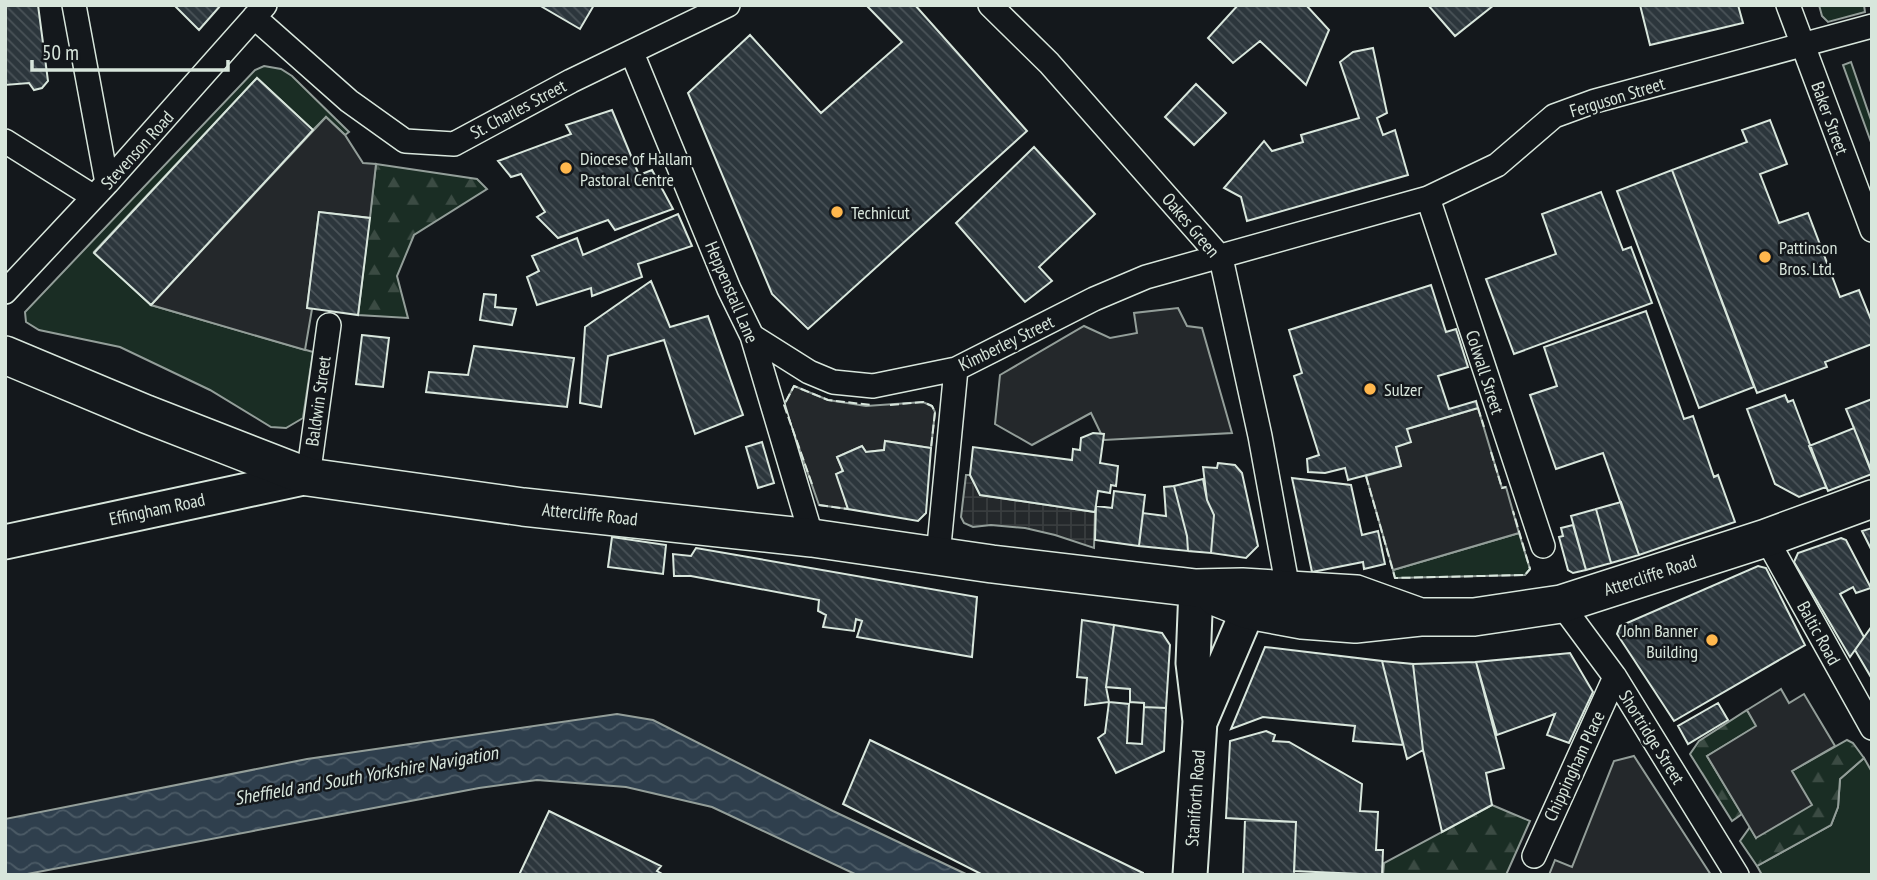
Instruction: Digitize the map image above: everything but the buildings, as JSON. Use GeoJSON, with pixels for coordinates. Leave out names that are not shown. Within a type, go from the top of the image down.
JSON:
{"type":"FeatureCollection","features":[{"type":"Feature","properties":{"kind":"main road","name":"Attercliffe Road"},"geometry":{"type":"LineString","coordinates":[[5,355],[308,477],[523,507],[812,538],[1196,589],[1245,598],[1285,618],[1355,624],[1420,617],[1474,617],[1561,604],[1766,538],[1872,499]]}},
{"type":"Feature","properties":{"kind":"main road","name":"Effingham Road"},"geometry":{"type":"LineString","coordinates":[[5,542],[308,477]]}},
{"type":"Feature","properties":{"kind":"main road","name":"Staniforth Road"},"geometry":{"type":"LineString","coordinates":[[1190,875],[1200,721],[1193,663],[1196,589]]}},
{"type":"Feature","properties":{"kind":"main road","name":"Attercliffe Road"},"geometry":{"type":"LineString","coordinates":[[1245,598],[1288,589],[1356,594],[1420,617]]}},
{"type":"Feature","properties":{"kind":"main road","name":"Staniforth Road"},"geometry":{"type":"LineString","coordinates":[[1200,721],[1245,598]]}},
{"type":"Feature","properties":{"kind":"street"},"geometry":{"type":"LineString","coordinates":[[74,5],[101,190]]}},
{"type":"Feature","properties":{"kind":"street","name":"St. Charles Street"},"geometry":{"type":"LineString","coordinates":[[259,11],[349,101],[405,141],[454,144],[571,81],[728,5]]}},
{"type":"Feature","properties":{"kind":"street","name":"Oakes Green"},"geometry":{"type":"LineString","coordinates":[[990,5],[1049,63],[1221,258],[1260,436],[1288,589]]}},
{"type":"Feature","properties":{"kind":"street","name":"Baker Street"},"geometry":{"type":"LineString","coordinates":[[1788,5],[1872,230]]}},
{"type":"Feature","properties":{"kind":"street","name":"Stevenson Road"},"geometry":{"type":"LineString","coordinates":[[5,292],[101,190],[259,11]]}},
{"type":"Feature","properties":{"kind":"street","name":"Ferguson Street"},"geometry":{"type":"LineString","coordinates":[[1221,258],[1428,198],[1497,165],[1554,117],[1595,101],[1872,26]]}},
{"type":"Feature","properties":{"kind":"street","name":"Heppenstall Lane"},"geometry":{"type":"LineString","coordinates":[[632,53],[729,289],[752,336],[812,538]]}},
{"type":"Feature","properties":{"kind":"street"},"geometry":{"type":"LineString","coordinates":[[5,141],[101,190]]}},
{"type":"Feature","properties":{"kind":"street","name":"Colwall Street"},"geometry":{"type":"LineString","coordinates":[[1428,198],[1543,546]]}},
{"type":"Feature","properties":{"kind":"street","name":"Kimberley Street"},"geometry":{"type":"LineString","coordinates":[[752,336],[809,372],[833,382],[873,386],[956,369],[1094,299],[1136,282],[1221,258]]}},
{"type":"Feature","properties":{"kind":"street","name":"Baldwin Street"},"geometry":{"type":"LineString","coordinates":[[308,477],[329,325]]}},
{"type":"Feature","properties":{"kind":"street"},"geometry":{"type":"LineString","coordinates":[[938,556],[956,369]]}},
{"type":"Feature","properties":{"kind":"street","name":"Baltic Road"},"geometry":{"type":"LineString","coordinates":[[1766,538],[1872,728]]}},
{"type":"Feature","properties":{"kind":"street","name":"Shortridge Street"},"geometry":{"type":"LineString","coordinates":[[1561,604],[1615,677],[1737,875]]}},
{"type":"Feature","properties":{"kind":"street","name":"Chippingham Place"},"geometry":{"type":"LineString","coordinates":[[1534,856],[1615,677]]}},
{"type":"Feature","properties":{"kind":"green space"},"geometry":{"type":"Polygon","coordinates":[[[1819,5],[1864,5],[1865,12],[1828,22],[1822,16],[1819,5]]]}},
{"type":"Feature","properties":{"kind":"green space"},"geometry":{"type":"Polygon","coordinates":[[[1851,62],[1872,123],[1872,145],[1843,65],[1851,62]]]}},
{"type":"Feature","properties":{"kind":"green space"},"geometry":{"type":"Polygon","coordinates":[[[264,66],[281,69],[292,76],[349,132],[345,135],[326,117],[313,130],[257,78],[94,252],[151,305],[313,352],[303,418],[286,428],[271,427],[210,390],[120,347],[39,330],[26,322],[25,312],[255,70],[264,66]]]}},
{"type":"Feature","properties":{"kind":"green space"},"geometry":{"type":"Polygon","coordinates":[[[376,164],[477,179],[487,189],[414,235],[397,276],[408,318],[358,315],[376,164]]]}},
{"type":"Feature","properties":{"kind":"green space"},"geometry":{"type":"Polygon","coordinates":[[[1519,533],[1530,569],[1525,575],[1395,578],[1393,570],[1519,533]]]}},
{"type":"Feature","properties":{"kind":"green space"},"geometry":{"type":"Polygon","coordinates":[[[1747,710],[1757,726],[1707,756],[1742,814],[1732,821],[1690,754],[1699,741],[1747,710]]]}},
{"type":"Feature","properties":{"kind":"green space"},"geometry":{"type":"Polygon","coordinates":[[[1847,740],[1853,743],[1864,758],[1840,779],[1838,807],[1831,825],[1757,866],[1740,841],[1750,827],[1756,838],[1792,771],[1847,740]]]}},
{"type":"Feature","properties":{"kind":"green space"},"geometry":{"type":"Polygon","coordinates":[[[1864,758],[1872,772],[1872,875],[1762,875],[1757,866],[1831,825],[1838,807],[1840,779],[1864,758]]]}},
{"type":"Feature","properties":{"kind":"green space"},"geometry":{"type":"Polygon","coordinates":[[[1492,805],[1530,821],[1506,875],[1383,875],[1384,863],[1492,805]]]}},
{"type":"Feature","properties":{"kind":"shaded area"},"geometry":{"type":"Polygon","coordinates":[[[326,117],[345,135],[363,163],[376,164],[370,218],[319,212],[307,308],[312,309],[305,350],[151,305],[326,117]]]}},
{"type":"Feature","properties":{"kind":"shaded area"},"geometry":{"type":"Polygon","coordinates":[[[1178,308],[1187,326],[1202,328],[1232,433],[1104,440],[1091,413],[1032,445],[995,424],[1000,375],[1084,326],[1110,338],[1137,333],[1134,313],[1178,308]]]}},
{"type":"Feature","properties":{"kind":"shaded area"},"geometry":{"type":"Polygon","coordinates":[[[794,386],[828,400],[866,406],[923,402],[932,406],[935,412],[931,448],[885,441],[884,450],[866,452],[862,446],[837,457],[843,471],[837,474],[848,509],[819,505],[784,405],[794,386]]]}},
{"type":"Feature","properties":{"kind":"shaded area"},"geometry":{"type":"Polygon","coordinates":[[[1478,408],[1502,488],[1506,487],[1519,533],[1393,570],[1366,476],[1401,466],[1396,447],[1407,429],[1478,408]]]}},
{"type":"Feature","properties":{"kind":"shaded area"},"geometry":{"type":"Polygon","coordinates":[[[966,475],[970,475],[981,495],[1095,512],[1094,548],[1025,528],[991,525],[973,527],[964,523],[961,517],[966,475]]]}},
{"type":"Feature","properties":{"kind":"shaded area"},"geometry":{"type":"Polygon","coordinates":[[[1781,689],[1789,703],[1804,694],[1835,746],[1792,771],[1812,805],[1756,838],[1707,756],[1756,726],[1747,710],[1781,689]]]}},
{"type":"Feature","properties":{"kind":"shaded area"},"geometry":{"type":"Polygon","coordinates":[[[1634,756],[1711,875],[1549,875],[1555,860],[1572,867],[1614,761],[1634,756]]]}},
{"type":"Feature","properties":{"kind":"water","name":"Sheffield and South Yorkshire Navigation"},"geometry":{"type":"Polygon","coordinates":[[[617,714],[653,720],[833,811],[968,875],[857,875],[712,807],[626,787],[537,780],[479,788],[22,875],[5,875],[5,819],[307,759],[617,714]]]}},
{"type":"Feature","properties":{"kind":"fence"},"geometry":{"type":"LineString","coordinates":[[812,484],[784,405],[794,386],[828,400],[871,405]]}},
{"type":"Feature","properties":{"kind":"fence"},"geometry":{"type":"LineString","coordinates":[[890,405],[923,402],[932,406],[935,412],[931,448]]}},
{"type":"Feature","properties":{"kind":"fence"},"geometry":{"type":"LineString","coordinates":[[1478,408],[1484,427]]}},
{"type":"Feature","properties":{"kind":"fence"},"geometry":{"type":"LineString","coordinates":[[1491,452],[1502,488],[1506,487]]}},
{"type":"Feature","properties":{"kind":"fence"},"geometry":{"type":"LineString","coordinates":[[1366,476],[1395,578],[1525,575],[1530,569],[1513,511]]}},
{"type":"Feature","properties":{"kind":"fence"},"geometry":{"type":"LineString","coordinates":[[819,505],[848,509]]}},
{"type":"Feature","properties":{"kind":"place","name":"Diocese of Hallam Pastoral Centre"},"geometry":{"type":"Point","coordinates":[566,168]}},
{"type":"Feature","properties":{"kind":"place","name":"Technicut"},"geometry":{"type":"Point","coordinates":[837,212]}},
{"type":"Feature","properties":{"kind":"place","name":"Pattinson Bros. Ltd."},"geometry":{"type":"Point","coordinates":[1765,257]}},
{"type":"Feature","properties":{"kind":"place","name":"Sulzer"},"geometry":{"type":"Point","coordinates":[1370,389]}},
{"type":"Feature","properties":{"kind":"place","name":"John Banner Building"},"geometry":{"type":"Point","coordinates":[1712,640]}}]}
